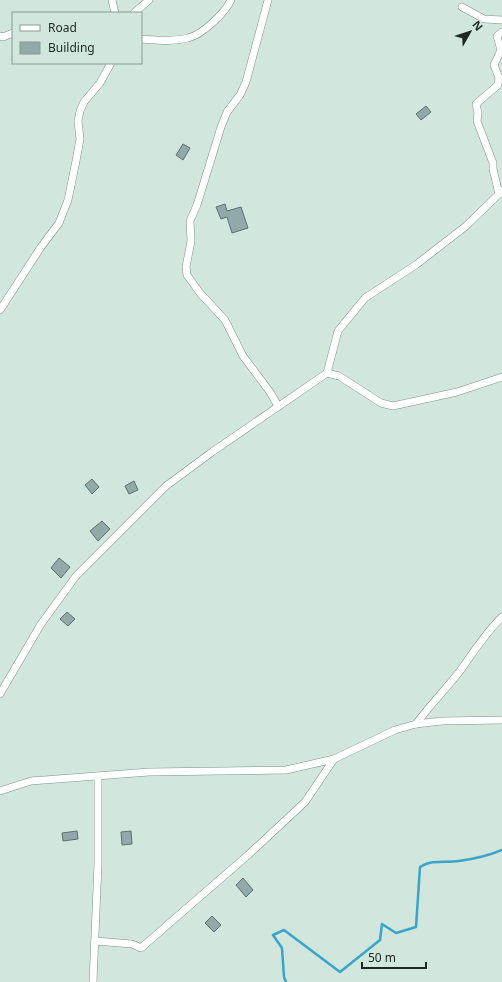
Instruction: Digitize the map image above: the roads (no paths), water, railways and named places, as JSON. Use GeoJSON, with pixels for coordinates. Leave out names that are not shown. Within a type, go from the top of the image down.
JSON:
{"type":"FeatureCollection","features":[{"type":"Feature","properties":{"kind":"street"},"geometry":{"type":"LineString","coordinates":[[112,0],[115,12]]}},
{"type":"Feature","properties":{"kind":"street"},"geometry":{"type":"LineString","coordinates":[[135,12],[149,0]]}},
{"type":"Feature","properties":{"kind":"street"},"geometry":{"type":"LineString","coordinates":[[142,39],[155,40],[189,38],[205,29],[219,17],[231,0]]}},
{"type":"Feature","properties":{"kind":"street"},"geometry":{"type":"LineString","coordinates":[[268,0],[246,82],[240,95],[227,112],[197,205],[190,221],[191,241],[186,267],[187,275],[200,293],[225,320],[232,330],[242,356],[270,392],[278,406]]}},
{"type":"Feature","properties":{"kind":"street"},"geometry":{"type":"LineString","coordinates":[[462,7],[484,19],[502,20]]}},
{"type":"Feature","properties":{"kind":"street"},"geometry":{"type":"LineString","coordinates":[[0,694],[41,624],[76,576],[166,486],[212,452],[328,373],[338,331],[365,298],[424,259],[466,226],[500,193],[493,169],[493,163],[476,121],[478,113],[476,104],[498,85],[499,78],[494,65],[501,50],[497,36],[502,32]]}},
{"type":"Feature","properties":{"kind":"street"},"geometry":{"type":"LineString","coordinates":[[0,36],[12,33]]}},
{"type":"Feature","properties":{"kind":"street"},"geometry":{"type":"LineString","coordinates":[[0,310],[41,247],[59,223],[68,200],[76,161],[80,139],[78,121],[80,111],[84,102],[100,83],[110,64]]}},
{"type":"Feature","properties":{"kind":"street"},"geometry":{"type":"LineString","coordinates":[[328,373],[339,376],[381,403],[393,406],[457,392],[502,377]]}},
{"type":"Feature","properties":{"kind":"street"},"geometry":{"type":"LineString","coordinates":[[416,724],[435,698],[459,672],[494,624],[502,617]]}},
{"type":"Feature","properties":{"kind":"street"},"geometry":{"type":"LineString","coordinates":[[0,791],[31,781],[149,772],[286,770],[334,759],[395,730],[416,724],[442,721],[502,720]]}},
{"type":"Feature","properties":{"kind":"street"},"geometry":{"type":"LineString","coordinates":[[95,941],[132,944],[140,948],[248,855],[305,802],[334,759]]}},
{"type":"Feature","properties":{"kind":"street"},"geometry":{"type":"LineString","coordinates":[[93,982],[98,776]]}},
{"type":"Feature","properties":{"kind":"waterway"},"geometry":{"type":"LineString","coordinates":[[286,982],[284,977],[282,948],[273,935],[284,930],[340,972],[380,940],[382,924],[396,933],[416,927],[420,867],[434,862],[454,862],[476,858],[502,850]]}}]}
